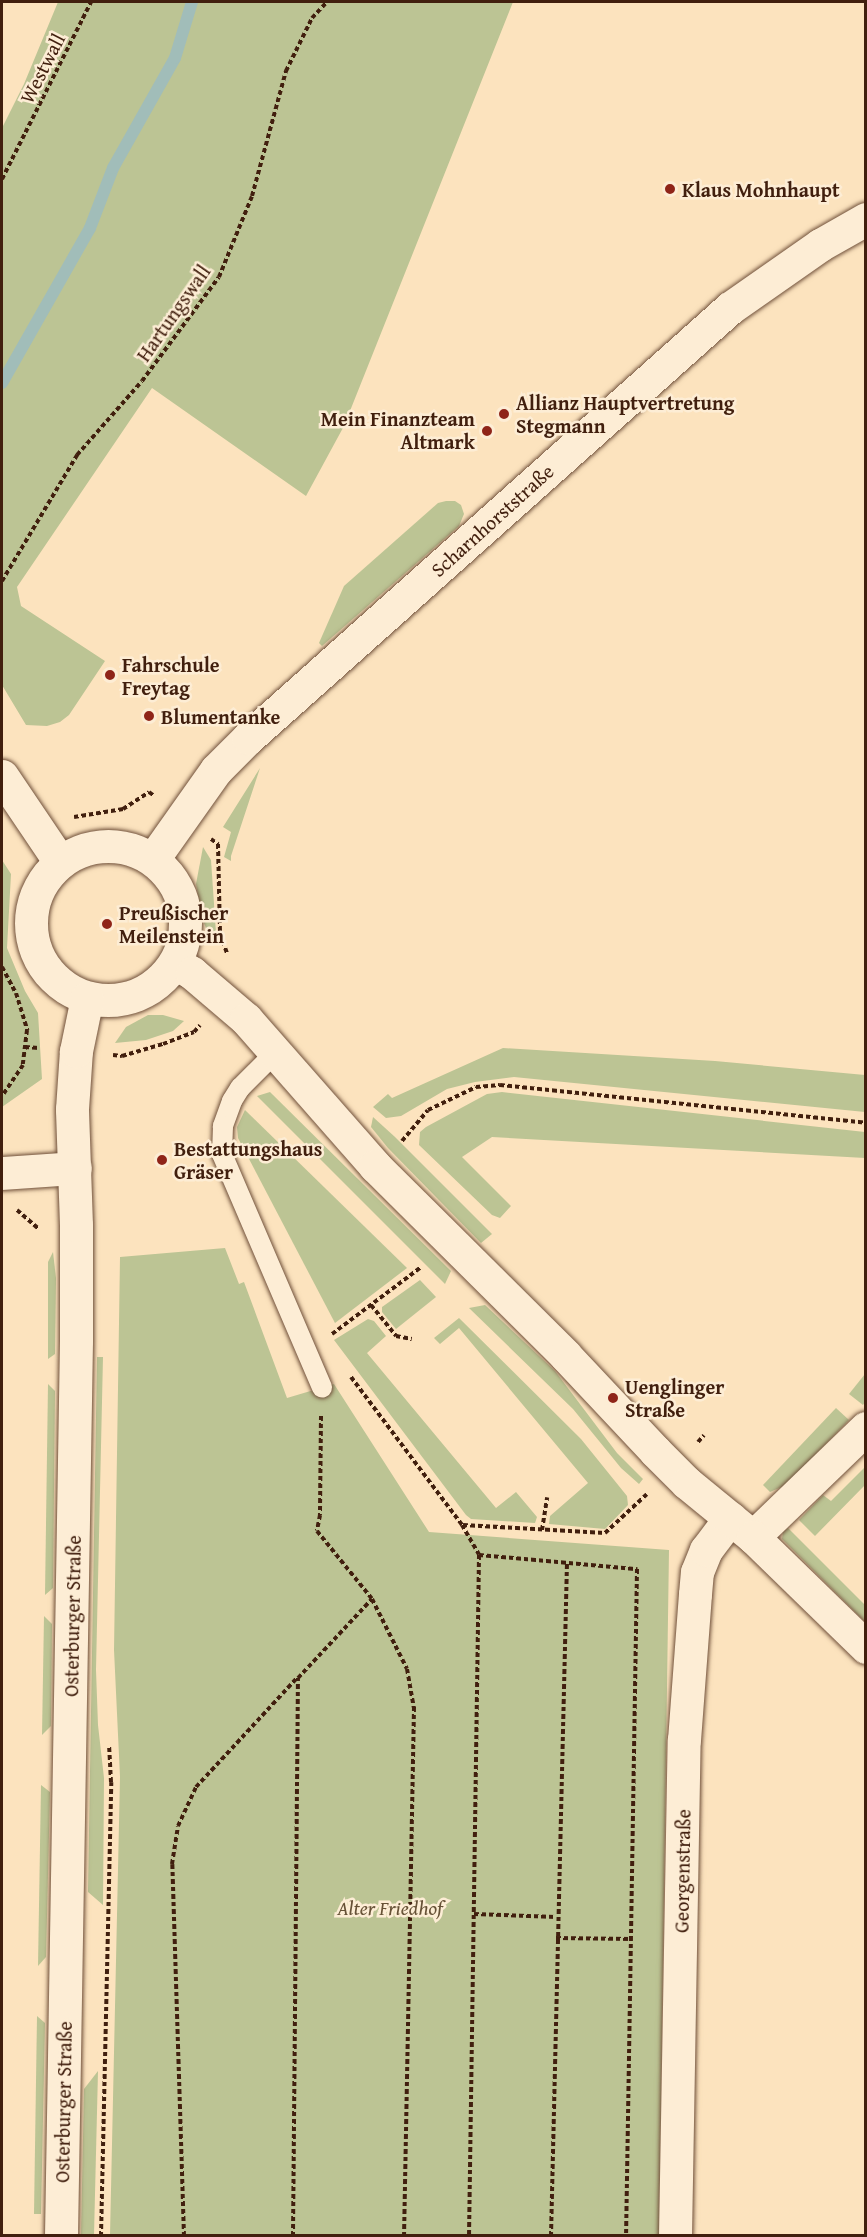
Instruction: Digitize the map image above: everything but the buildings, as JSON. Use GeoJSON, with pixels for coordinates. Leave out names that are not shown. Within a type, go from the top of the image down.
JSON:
{"type":"FeatureCollection","features":[{"type":"Feature","properties":{"kind":"street","name":"Scharnhorststraße"},"geometry":{"type":"LineString","coordinates":[[153,859],[216,770],[248,738],[730,308],[820,245],[866,219]]}},
{"type":"Feature","properties":{"kind":"street"},"geometry":{"type":"LineString","coordinates":[[2,776],[60,862]]}},
{"type":"Feature","properties":{"kind":"street"},"geometry":{"type":"LineString","coordinates":[[97,845],[136,850],[153,859],[171,875],[182,896],[186,918],[184,941],[176,963],[159,982],[137,995],[112,1001],[87,998],[65,988],[47,971],[35,950],[32,934],[33,902],[44,880],[60,862],[77,851],[97,845]]}},
{"type":"Feature","properties":{"kind":"street"},"geometry":{"type":"LineString","coordinates":[[176,963],[246,1020],[375,1166],[566,1355],[673,1468],[742,1527],[866,1647]]}},
{"type":"Feature","properties":{"kind":"street","name":"Osterburger Straße"},"geometry":{"type":"LineString","coordinates":[[61,2235],[76,1340],[74,1081],[76,1051],[87,998]]}},
{"type":"Feature","properties":{"kind":"street"},"geometry":{"type":"LineString","coordinates":[[2,1173],[75,1168]]}},
{"type":"Feature","properties":{"kind":"street","name":"Georgenstraße"},"geometry":{"type":"LineString","coordinates":[[675,2235],[684,1740],[697,1572],[706,1550],[742,1527],[866,1428]]}},
{"type":"Feature","properties":{"kind":"lane"},"geometry":{"type":"LineString","coordinates":[[275,1053],[240,1088],[232,1101],[223,1126],[222,1154],[322,1387]]}},
{"type":"Feature","properties":{"kind":"path","name":"Westwall"},"geometry":{"type":"LineString","coordinates":[[2,179],[91,2]]}},
{"type":"Feature","properties":{"kind":"path","name":"Hartungswall"},"geometry":{"type":"LineString","coordinates":[[2,581],[77,455],[142,381],[219,277],[252,196],[286,71],[312,18],[327,2]]}},
{"type":"Feature","properties":{"kind":"path"},"geometry":{"type":"LineString","coordinates":[[2,967],[16,993],[27,1030],[23,1065],[2,1095]]}},
{"type":"Feature","properties":{"kind":"path"},"geometry":{"type":"LineString","coordinates":[[429,1110],[476,1087],[500,1085],[866,1123]]}},
{"type":"Feature","properties":{"kind":"path"},"geometry":{"type":"LineString","coordinates":[[341,1328],[420,1268]]}},
{"type":"Feature","properties":{"kind":"path"},"geometry":{"type":"LineString","coordinates":[[370,1305],[396,1336],[412,1339]]}},
{"type":"Feature","properties":{"kind":"path"},"geometry":{"type":"LineString","coordinates":[[348,1372],[462,1524],[479,1555],[469,2235]]}},
{"type":"Feature","properties":{"kind":"path"},"geometry":{"type":"LineString","coordinates":[[322,1387],[320,1515],[317,1532],[372,1599],[407,1669],[414,1707],[404,2235]]}},
{"type":"Feature","properties":{"kind":"path"},"geometry":{"type":"LineString","coordinates":[[462,1524],[605,1533],[704,1435]]}},
{"type":"Feature","properties":{"kind":"path"},"geometry":{"type":"LineString","coordinates":[[542,1530],[547,1497]]}},
{"type":"Feature","properties":{"kind":"path"},"geometry":{"type":"LineString","coordinates":[[479,1555],[637,1569],[626,2235]]}},
{"type":"Feature","properties":{"kind":"path"},"geometry":{"type":"LineString","coordinates":[[551,2235],[556,1917],[567,1562]]}},
{"type":"Feature","properties":{"kind":"path"},"geometry":{"type":"LineString","coordinates":[[184,2235],[172,1864],[178,1826],[196,1787],[372,1599]]}},
{"type":"Feature","properties":{"kind":"path"},"geometry":{"type":"LineString","coordinates":[[293,2235],[298,1678]]}},
{"type":"Feature","properties":{"kind":"path"},"geometry":{"type":"LineString","coordinates":[[474,1914],[556,1917]]}},
{"type":"Feature","properties":{"kind":"path"},"geometry":{"type":"LineString","coordinates":[[556,1938],[632,1939]]}},
{"type":"Feature","properties":{"kind":"green space"},"geometry":{"type":"Polygon","coordinates":[[[58,2],[513,2],[344,426],[306,496],[152,388],[17,587],[21,606],[105,661],[69,715],[60,722],[47,726],[26,725],[2,685],[2,128],[24,84],[58,2]]]}},
{"type":"Feature","properties":{"kind":"green space"},"geometry":{"type":"Polygon","coordinates":[[[455,501],[461,505],[464,514],[459,526],[322,646],[319,643],[344,586],[438,503],[455,501]]]}},
{"type":"Feature","properties":{"kind":"green space"},"geometry":{"type":"Polygon","coordinates":[[[260,768],[231,861],[224,857],[231,832],[223,827],[260,768]]]}},
{"type":"Feature","properties":{"kind":"green space"},"geometry":{"type":"Polygon","coordinates":[[[203,847],[211,860],[216,933],[210,938],[202,918],[196,884],[203,847]]]}},
{"type":"Feature","properties":{"kind":"green space"},"geometry":{"type":"Polygon","coordinates":[[[2,860],[11,874],[7,948],[25,991],[38,1013],[42,1079],[2,1107],[2,860]]]}},
{"type":"Feature","properties":{"kind":"green space"},"geometry":{"type":"Polygon","coordinates":[[[148,1015],[163,1015],[184,1021],[173,1031],[146,1040],[115,1043],[126,1027],[148,1015]]]}},
{"type":"Feature","properties":{"kind":"green space"},"geometry":{"type":"Polygon","coordinates":[[[503,1048],[715,1061],[865,1075],[865,1112],[514,1077],[475,1082],[447,1089],[401,1116],[386,1118],[373,1107],[388,1094],[392,1098],[503,1048]]]}},
{"type":"Feature","properties":{"kind":"green space"},"geometry":{"type":"Polygon","coordinates":[[[270,1092],[451,1271],[445,1284],[257,1096],[270,1092]]]}},
{"type":"Feature","properties":{"kind":"green space"},"geometry":{"type":"Polygon","coordinates":[[[502,1092],[865,1132],[865,1158],[492,1137],[462,1157],[511,1206],[500,1218],[492,1215],[419,1145],[420,1132],[426,1127],[487,1094],[502,1092]]]}},
{"type":"Feature","properties":{"kind":"green space"},"geometry":{"type":"Polygon","coordinates":[[[245,1110],[407,1268],[335,1323],[238,1138],[237,1127],[245,1110]]]}},
{"type":"Feature","properties":{"kind":"green space"},"geometry":{"type":"Polygon","coordinates":[[[373,1117],[492,1234],[481,1243],[388,1148],[371,1127],[373,1117]]]}},
{"type":"Feature","properties":{"kind":"green space","name":"Alter Friedhof"},"geometry":{"type":"Polygon","coordinates":[[[225,1248],[239,1284],[244,1282],[287,1398],[334,1384],[429,1532],[669,1550],[659,2235],[110,2236],[120,1777],[114,1650],[120,1257],[225,1248]]]}},
{"type":"Feature","properties":{"kind":"green space"},"geometry":{"type":"Polygon","coordinates":[[[53,1252],[56,1278],[55,1354],[48,1359],[48,1262],[53,1252]]]}},
{"type":"Feature","properties":{"kind":"green space"},"geometry":{"type":"Polygon","coordinates":[[[420,1280],[436,1297],[396,1329],[382,1312],[382,1307],[420,1280]]]}},
{"type":"Feature","properties":{"kind":"green space"},"geometry":{"type":"Polygon","coordinates":[[[485,1305],[555,1371],[617,1453],[643,1479],[639,1484],[621,1468],[573,1409],[469,1308],[485,1305]]]}},
{"type":"Feature","properties":{"kind":"green space"},"geometry":{"type":"Polygon","coordinates":[[[459,1318],[581,1439],[627,1496],[628,1505],[605,1529],[549,1524],[550,1516],[588,1483],[459,1328],[440,1344],[434,1338],[459,1318]]]}},
{"type":"Feature","properties":{"kind":"green space"},"geometry":{"type":"Polygon","coordinates":[[[368,1319],[374,1321],[386,1336],[367,1353],[496,1508],[516,1492],[537,1517],[535,1523],[471,1519],[466,1515],[334,1340],[368,1319]]]}},
{"type":"Feature","properties":{"kind":"green space"},"geometry":{"type":"Polygon","coordinates":[[[97,1357],[103,1357],[96,1670],[98,1725],[104,1778],[103,1905],[88,1892],[97,1357]]]}},
{"type":"Feature","properties":{"kind":"green space"},"geometry":{"type":"Polygon","coordinates":[[[865,1374],[865,1402],[863,1405],[849,1394],[865,1374]]]}},
{"type":"Feature","properties":{"kind":"green space"},"geometry":{"type":"Polygon","coordinates":[[[48,1384],[55,1391],[53,1588],[45,1595],[48,1384]]]}},
{"type":"Feature","properties":{"kind":"green space"},"geometry":{"type":"Polygon","coordinates":[[[836,1408],[849,1420],[786,1485],[770,1492],[763,1485],[836,1408]]]}},
{"type":"Feature","properties":{"kind":"green space"},"geometry":{"type":"Polygon","coordinates":[[[865,1467],[865,1485],[815,1536],[799,1520],[823,1495],[831,1501],[865,1467]]]}},
{"type":"Feature","properties":{"kind":"green space"},"geometry":{"type":"Polygon","coordinates":[[[788,1528],[865,1605],[865,1622],[782,1539],[783,1532],[788,1528]]]}},
{"type":"Feature","properties":{"kind":"green space"},"geometry":{"type":"Polygon","coordinates":[[[44,1616],[52,1624],[51,1726],[42,1735],[44,1616]]]}},
{"type":"Feature","properties":{"kind":"green space"},"geometry":{"type":"Polygon","coordinates":[[[41,1785],[50,1792],[46,1957],[38,1966],[41,1785]]]}},
{"type":"Feature","properties":{"kind":"green space"},"geometry":{"type":"Polygon","coordinates":[[[37,2016],[45,2023],[41,2214],[34,2214],[37,2016]]]}},
{"type":"Feature","properties":{"kind":"green space"},"geometry":{"type":"Polygon","coordinates":[[[98,2071],[94,2235],[81,2235],[84,2089],[98,2071]]]}},
{"type":"Feature","properties":{"kind":"waterway"},"geometry":{"type":"LineString","coordinates":[[2,383],[90,228],[113,168],[175,58],[192,2]]}},
{"type":"Feature","properties":{"kind":"place","name":"Klaus Mohnhaupt"},"geometry":{"type":"Point","coordinates":[670,189]}},
{"type":"Feature","properties":{"kind":"place","name":"Allianz Hauptvertretung Stegmann"},"geometry":{"type":"Point","coordinates":[504,414]}},
{"type":"Feature","properties":{"kind":"place","name":"Mein Finanzteam Altmark"},"geometry":{"type":"Point","coordinates":[487,431]}},
{"type":"Feature","properties":{"kind":"place","name":"Fahrschule Freytag"},"geometry":{"type":"Point","coordinates":[110,675]}},
{"type":"Feature","properties":{"kind":"place","name":"Blumentanke"},"geometry":{"type":"Point","coordinates":[149,716]}},
{"type":"Feature","properties":{"kind":"place","name":"Preußischer Meilenstein"},"geometry":{"type":"Point","coordinates":[107,924]}},
{"type":"Feature","properties":{"kind":"place","name":"Bestattungshaus Gräser"},"geometry":{"type":"Point","coordinates":[162,1160]}},
{"type":"Feature","properties":{"kind":"place","name":"Uenglinger Straße"},"geometry":{"type":"Point","coordinates":[613,1398]}}]}
